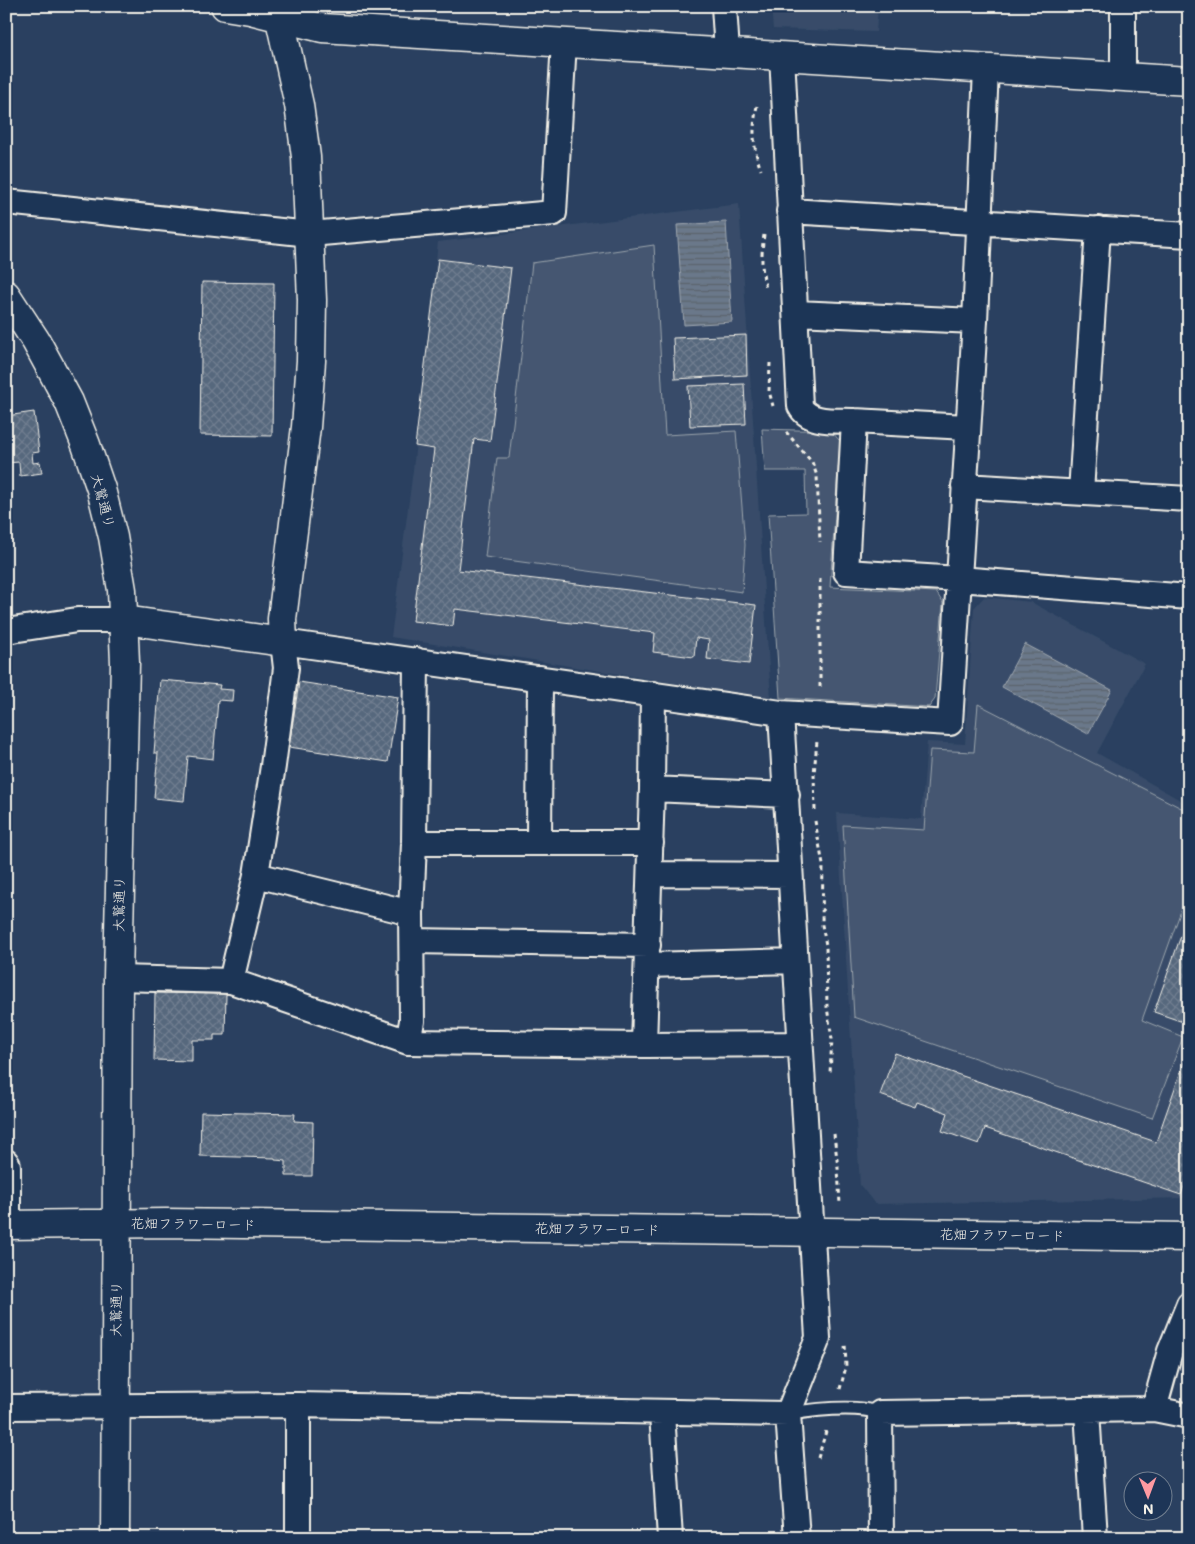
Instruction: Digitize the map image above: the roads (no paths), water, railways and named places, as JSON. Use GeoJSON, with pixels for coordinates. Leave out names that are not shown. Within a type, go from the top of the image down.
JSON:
{"type":"FeatureCollection","features":[{"type":"Feature","properties":{"kind":"street"},"geometry":{"type":"LineString","coordinates":[[225,6],[278,12],[322,28],[1189,81]]}},
{"type":"Feature","properties":{"kind":"street"},"geometry":{"type":"LineString","coordinates":[[724,6],[727,52]]}},
{"type":"Feature","properties":{"kind":"street"},"geometry":{"type":"LineString","coordinates":[[1123,6],[1123,77]]}},
{"type":"Feature","properties":{"kind":"street"},"geometry":{"type":"LineString","coordinates":[[231,981],[256,875],[286,668],[282,619],[302,467],[310,380],[312,300],[306,157],[298,105],[278,12]]}},
{"type":"Feature","properties":{"kind":"street"},"geometry":{"type":"LineString","coordinates":[[6,202],[310,234],[554,213],[564,42]]}},
{"type":"Feature","properties":{"kind":"street"},"geometry":{"type":"LineString","coordinates":[[782,55],[800,406],[803,412],[812,418],[967,427]]}},
{"type":"Feature","properties":{"kind":"street"},"geometry":{"type":"LineString","coordinates":[[6,631],[77,620],[124,620],[781,713],[950,723],[975,321],[986,69]]}},
{"type":"Feature","properties":{"kind":"street"},"geometry":{"type":"LineString","coordinates":[[789,211],[1189,235]]}},
{"type":"Feature","properties":{"kind":"street"},"geometry":{"type":"LineString","coordinates":[[1081,492],[1098,229]]}},
{"type":"Feature","properties":{"kind":"street","name":"大鷲通り"},"geometry":{"type":"LineString","coordinates":[[6,295],[41,349],[69,402],[86,444],[101,489],[113,537],[122,590],[125,673],[118,978],[115,1538]]}},
{"type":"Feature","properties":{"kind":"street"},"geometry":{"type":"LineString","coordinates":[[796,313],[975,321]]}},
{"type":"Feature","properties":{"kind":"street"},"geometry":{"type":"LineString","coordinates":[[854,421],[846,572],[1189,597]]}},
{"type":"Feature","properties":{"kind":"street"},"geometry":{"type":"LineString","coordinates":[[964,486],[1189,499]]}},
{"type":"Feature","properties":{"kind":"street"},"geometry":{"type":"LineString","coordinates":[[408,1042],[412,1020],[411,913],[414,843],[416,660]]}},
{"type":"Feature","properties":{"kind":"street"},"geometry":{"type":"LineString","coordinates":[[539,843],[540,678]]}},
{"type":"Feature","properties":{"kind":"street"},"geometry":{"type":"LineString","coordinates":[[644,1045],[650,874],[653,694]]}},
{"type":"Feature","properties":{"kind":"street"},"geometry":{"type":"LineString","coordinates":[[781,713],[799,1044],[818,1338],[788,1414],[797,1538]]}},
{"type":"Feature","properties":{"kind":"street"},"geometry":{"type":"LineString","coordinates":[[652,789],[787,796]]}},
{"type":"Feature","properties":{"kind":"street"},"geometry":{"type":"LineString","coordinates":[[414,843],[650,843]]}},
{"type":"Feature","properties":{"kind":"street"},"geometry":{"type":"LineString","coordinates":[[650,874],[790,874]]}},
{"type":"Feature","properties":{"kind":"street"},"geometry":{"type":"LineString","coordinates":[[256,875],[411,913]]}},
{"type":"Feature","properties":{"kind":"street"},"geometry":{"type":"LineString","coordinates":[[412,941],[647,955],[795,961]]}},
{"type":"Feature","properties":{"kind":"street"},"geometry":{"type":"LineString","coordinates":[[118,978],[231,981],[408,1042],[644,1045],[799,1044]]}},
{"type":"Feature","properties":{"kind":"street"},"geometry":{"type":"LineString","coordinates":[[6,1162],[8,1165],[7,1225]]}},
{"type":"Feature","properties":{"kind":"street","name":"花畑フラワーロード"},"geometry":{"type":"LineString","coordinates":[[7,1225],[117,1222],[1189,1237]]}},
{"type":"Feature","properties":{"kind":"street"},"geometry":{"type":"LineString","coordinates":[[1154,1409],[1170,1351],[1189,1304]]}},
{"type":"Feature","properties":{"kind":"street"},"geometry":{"type":"LineString","coordinates":[[6,1407],[298,1405],[788,1414]]}},
{"type":"Feature","properties":{"kind":"street"},"geometry":{"type":"LineString","coordinates":[[298,1405],[298,1538]]}},
{"type":"Feature","properties":{"kind":"street"},"geometry":{"type":"LineString","coordinates":[[881,1538],[880,1413],[1087,1412],[1154,1409],[1189,1416]]}},
{"type":"Feature","properties":{"kind":"street"},"geometry":{"type":"LineString","coordinates":[[1087,1412],[1094,1538]]}},
{"type":"Feature","properties":{"kind":"street"},"geometry":{"type":"LineString","coordinates":[[662,1413],[670,1538]]}},
{"type":"Feature","properties":{"kind":"lane"},"geometry":{"type":"LineString","coordinates":[[788,1414],[867,1409],[880,1413]]}}]}
